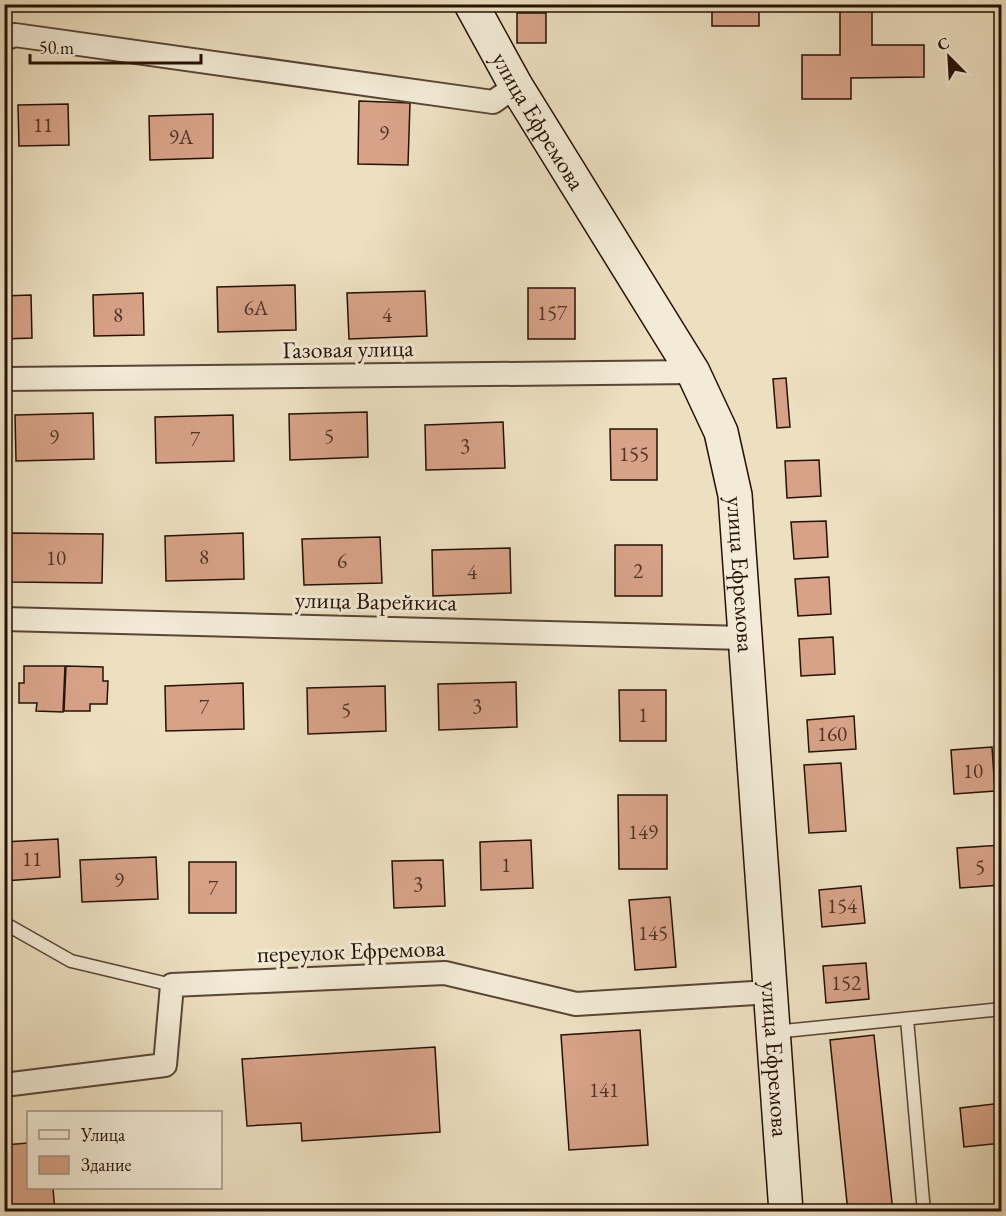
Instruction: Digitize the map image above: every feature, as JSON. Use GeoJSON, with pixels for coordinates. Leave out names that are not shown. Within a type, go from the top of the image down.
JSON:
{"type":"FeatureCollection","features":[{"type":"Feature","properties":{"kind":"street","name":"улица Ефремова"},"geometry":{"type":"LineString","coordinates":[[471,4],[516,86],[693,372],[721,432],[735,495],[786,1212]]}},
{"type":"Feature","properties":{"kind":"street"},"geometry":{"type":"LineString","coordinates":[[4,39],[15,35],[493,102],[516,86]]}},
{"type":"Feature","properties":{"kind":"street","name":"Газовая улица"},"geometry":{"type":"LineString","coordinates":[[4,379],[693,372]]}},
{"type":"Feature","properties":{"kind":"street","name":"улица Варейкиса"},"geometry":{"type":"LineString","coordinates":[[4,619],[745,638]]}},
{"type":"Feature","properties":{"kind":"street","name":"переулок Ефремова"},"geometry":{"type":"LineString","coordinates":[[172,985],[445,972],[576,1004],[770,992]]}},
{"type":"Feature","properties":{"kind":"street"},"geometry":{"type":"LineString","coordinates":[[4,1085],[165,1065],[172,985]]}},
{"type":"Feature","properties":{"kind":"lane"},"geometry":{"type":"LineString","coordinates":[[4,923],[71,961],[172,985]]}},
{"type":"Feature","properties":{"kind":"lane"},"geometry":{"type":"LineString","coordinates":[[773,1032],[1002,1010]]}},
{"type":"Feature","properties":{"kind":"lane"},"geometry":{"type":"LineString","coordinates":[[907,1019],[924,1212]]}},
{"type":"Feature","properties":{"kind":"building"},"geometry":{"type":"Polygon","coordinates":[[[712,4],[759,4],[759,26],[712,26],[712,4]]]}},
{"type":"Feature","properties":{"kind":"building"},"geometry":{"type":"Polygon","coordinates":[[[840,4],[872,4],[872,45],[924,45],[924,77],[851,78],[851,99],[802,99],[802,55],[840,55],[840,4]]]}},
{"type":"Feature","properties":{"kind":"building"},"geometry":{"type":"Polygon","coordinates":[[[517,13],[546,13],[546,43],[517,43],[517,13]]]}},
{"type":"Feature","properties":{"kind":"building"},"geometry":{"type":"Polygon","coordinates":[[[359,101],[410,103],[408,165],[358,164],[359,101]]]}},
{"type":"Feature","properties":{"kind":"building"},"geometry":{"type":"Polygon","coordinates":[[[68,104],[69,145],[19,146],[18,105],[68,104]]]}},
{"type":"Feature","properties":{"kind":"building"},"geometry":{"type":"Polygon","coordinates":[[[213,114],[213,158],[150,160],[149,116],[213,114]]]}},
{"type":"Feature","properties":{"kind":"building"},"geometry":{"type":"Polygon","coordinates":[[[295,285],[296,330],[218,332],[217,287],[295,285]]]}},
{"type":"Feature","properties":{"kind":"building"},"geometry":{"type":"Polygon","coordinates":[[[528,288],[575,288],[575,339],[528,339],[528,288]]]}},
{"type":"Feature","properties":{"kind":"building"},"geometry":{"type":"Polygon","coordinates":[[[425,291],[427,336],[349,339],[347,293],[425,291]]]}},
{"type":"Feature","properties":{"kind":"building"},"geometry":{"type":"Polygon","coordinates":[[[143,293],[144,335],[94,336],[93,295],[143,293]]]}},
{"type":"Feature","properties":{"kind":"building"},"geometry":{"type":"Polygon","coordinates":[[[31,295],[32,338],[4,339],[4,296],[31,295]]]}},
{"type":"Feature","properties":{"kind":"building"},"geometry":{"type":"Polygon","coordinates":[[[786,378],[790,427],[777,428],[773,379],[786,378]]]}},
{"type":"Feature","properties":{"kind":"building"},"geometry":{"type":"Polygon","coordinates":[[[367,412],[368,457],[290,460],[289,414],[367,412]]]}},
{"type":"Feature","properties":{"kind":"building"},"geometry":{"type":"Polygon","coordinates":[[[93,413],[94,459],[16,461],[15,415],[93,413]]]}},
{"type":"Feature","properties":{"kind":"building"},"geometry":{"type":"Polygon","coordinates":[[[233,415],[234,461],[156,463],[155,417],[233,415]]]}},
{"type":"Feature","properties":{"kind":"building"},"geometry":{"type":"Polygon","coordinates":[[[503,422],[505,468],[426,470],[425,425],[503,422]]]}},
{"type":"Feature","properties":{"kind":"building"},"geometry":{"type":"Polygon","coordinates":[[[610,429],[657,429],[657,480],[611,480],[610,429]]]}},
{"type":"Feature","properties":{"kind":"building"},"geometry":{"type":"Polygon","coordinates":[[[819,460],[821,496],[787,498],[785,461],[819,460]]]}},
{"type":"Feature","properties":{"kind":"building"},"geometry":{"type":"Polygon","coordinates":[[[826,521],[828,557],[794,559],[791,522],[826,521]]]}},
{"type":"Feature","properties":{"kind":"building"},"geometry":{"type":"Polygon","coordinates":[[[10,533],[103,534],[102,583],[10,582],[10,533]]]}},
{"type":"Feature","properties":{"kind":"building"},"geometry":{"type":"Polygon","coordinates":[[[243,533],[244,579],[166,581],[165,536],[243,533]]]}},
{"type":"Feature","properties":{"kind":"building"},"geometry":{"type":"Polygon","coordinates":[[[380,537],[382,583],[304,585],[302,539],[380,537]]]}},
{"type":"Feature","properties":{"kind":"building"},"geometry":{"type":"Polygon","coordinates":[[[615,545],[662,545],[662,596],[615,596],[615,545]]]}},
{"type":"Feature","properties":{"kind":"building"},"geometry":{"type":"Polygon","coordinates":[[[510,548],[511,593],[433,596],[432,550],[510,548]]]}},
{"type":"Feature","properties":{"kind":"building"},"geometry":{"type":"Polygon","coordinates":[[[829,577],[831,614],[798,616],[795,579],[829,577]]]}},
{"type":"Feature","properties":{"kind":"building"},"geometry":{"type":"Polygon","coordinates":[[[833,637],[835,674],[801,676],[799,639],[833,637]]]}},
{"type":"Feature","properties":{"kind":"building"},"geometry":{"type":"Polygon","coordinates":[[[24,666],[65,666],[63,712],[36,711],[37,703],[19,703],[19,683],[24,683],[24,666]]]}},
{"type":"Feature","properties":{"kind":"building"},"geometry":{"type":"Polygon","coordinates":[[[66,666],[103,667],[103,681],[108,681],[107,704],[90,704],[90,711],[64,711],[66,666]]]}},
{"type":"Feature","properties":{"kind":"building"},"geometry":{"type":"Polygon","coordinates":[[[516,682],[517,727],[439,730],[438,684],[516,682]]]}},
{"type":"Feature","properties":{"kind":"building"},"geometry":{"type":"Polygon","coordinates":[[[243,683],[244,729],[166,731],[165,686],[243,683]]]}},
{"type":"Feature","properties":{"kind":"building"},"geometry":{"type":"Polygon","coordinates":[[[385,686],[386,731],[308,734],[307,688],[385,686]]]}},
{"type":"Feature","properties":{"kind":"building"},"geometry":{"type":"Polygon","coordinates":[[[619,690],[666,690],[666,741],[620,741],[619,690]]]}},
{"type":"Feature","properties":{"kind":"building"},"geometry":{"type":"Polygon","coordinates":[[[854,716],[856,749],[809,752],[807,720],[854,716]]]}},
{"type":"Feature","properties":{"kind":"building"},"geometry":{"type":"Polygon","coordinates":[[[992,747],[995,791],[954,794],[951,750],[992,747]]]}},
{"type":"Feature","properties":{"kind":"building"},"geometry":{"type":"Polygon","coordinates":[[[841,763],[846,831],[809,833],[804,765],[841,763]]]}},
{"type":"Feature","properties":{"kind":"building"},"geometry":{"type":"Polygon","coordinates":[[[618,795],[667,795],[667,869],[619,869],[618,795]]]}},
{"type":"Feature","properties":{"kind":"building"},"geometry":{"type":"Polygon","coordinates":[[[58,839],[60,877],[4,881],[4,842],[58,839]]]}},
{"type":"Feature","properties":{"kind":"building"},"geometry":{"type":"Polygon","coordinates":[[[531,840],[533,888],[481,890],[480,842],[531,840]]]}},
{"type":"Feature","properties":{"kind":"building"},"geometry":{"type":"Polygon","coordinates":[[[1002,845],[1002,885],[960,888],[957,848],[1002,845]]]}},
{"type":"Feature","properties":{"kind":"building"},"geometry":{"type":"Polygon","coordinates":[[[156,857],[158,899],[82,902],[80,860],[156,857]]]}},
{"type":"Feature","properties":{"kind":"building"},"geometry":{"type":"Polygon","coordinates":[[[443,860],[445,906],[394,908],[392,861],[443,860]]]}},
{"type":"Feature","properties":{"kind":"building"},"geometry":{"type":"Polygon","coordinates":[[[189,862],[236,862],[236,913],[189,913],[189,862]]]}},
{"type":"Feature","properties":{"kind":"building"},"geometry":{"type":"Polygon","coordinates":[[[861,886],[865,923],[822,927],[819,890],[861,886]]]}},
{"type":"Feature","properties":{"kind":"building"},"geometry":{"type":"Polygon","coordinates":[[[670,897],[676,967],[635,970],[629,900],[670,897]]]}},
{"type":"Feature","properties":{"kind":"building"},"geometry":{"type":"Polygon","coordinates":[[[866,963],[869,999],[826,1003],[823,966],[866,963]]]}},
{"type":"Feature","properties":{"kind":"building"},"geometry":{"type":"Polygon","coordinates":[[[640,1030],[648,1145],[569,1150],[561,1035],[640,1030]]]}},
{"type":"Feature","properties":{"kind":"building"},"geometry":{"type":"Polygon","coordinates":[[[874,1035],[893,1212],[848,1212],[830,1040],[874,1035]]]}},
{"type":"Feature","properties":{"kind":"building"},"geometry":{"type":"Polygon","coordinates":[[[435,1047],[440,1132],[302,1141],[301,1123],[247,1126],[242,1059],[435,1047]]]}},
{"type":"Feature","properties":{"kind":"building"},"geometry":{"type":"Polygon","coordinates":[[[1002,1103],[1002,1143],[964,1147],[960,1108],[1002,1103]]]}},
{"type":"Feature","properties":{"kind":"building"},"geometry":{"type":"Polygon","coordinates":[[[27,1143],[27,1189],[53,1189],[55,1212],[4,1212],[4,1145],[27,1143]]]}}]}
